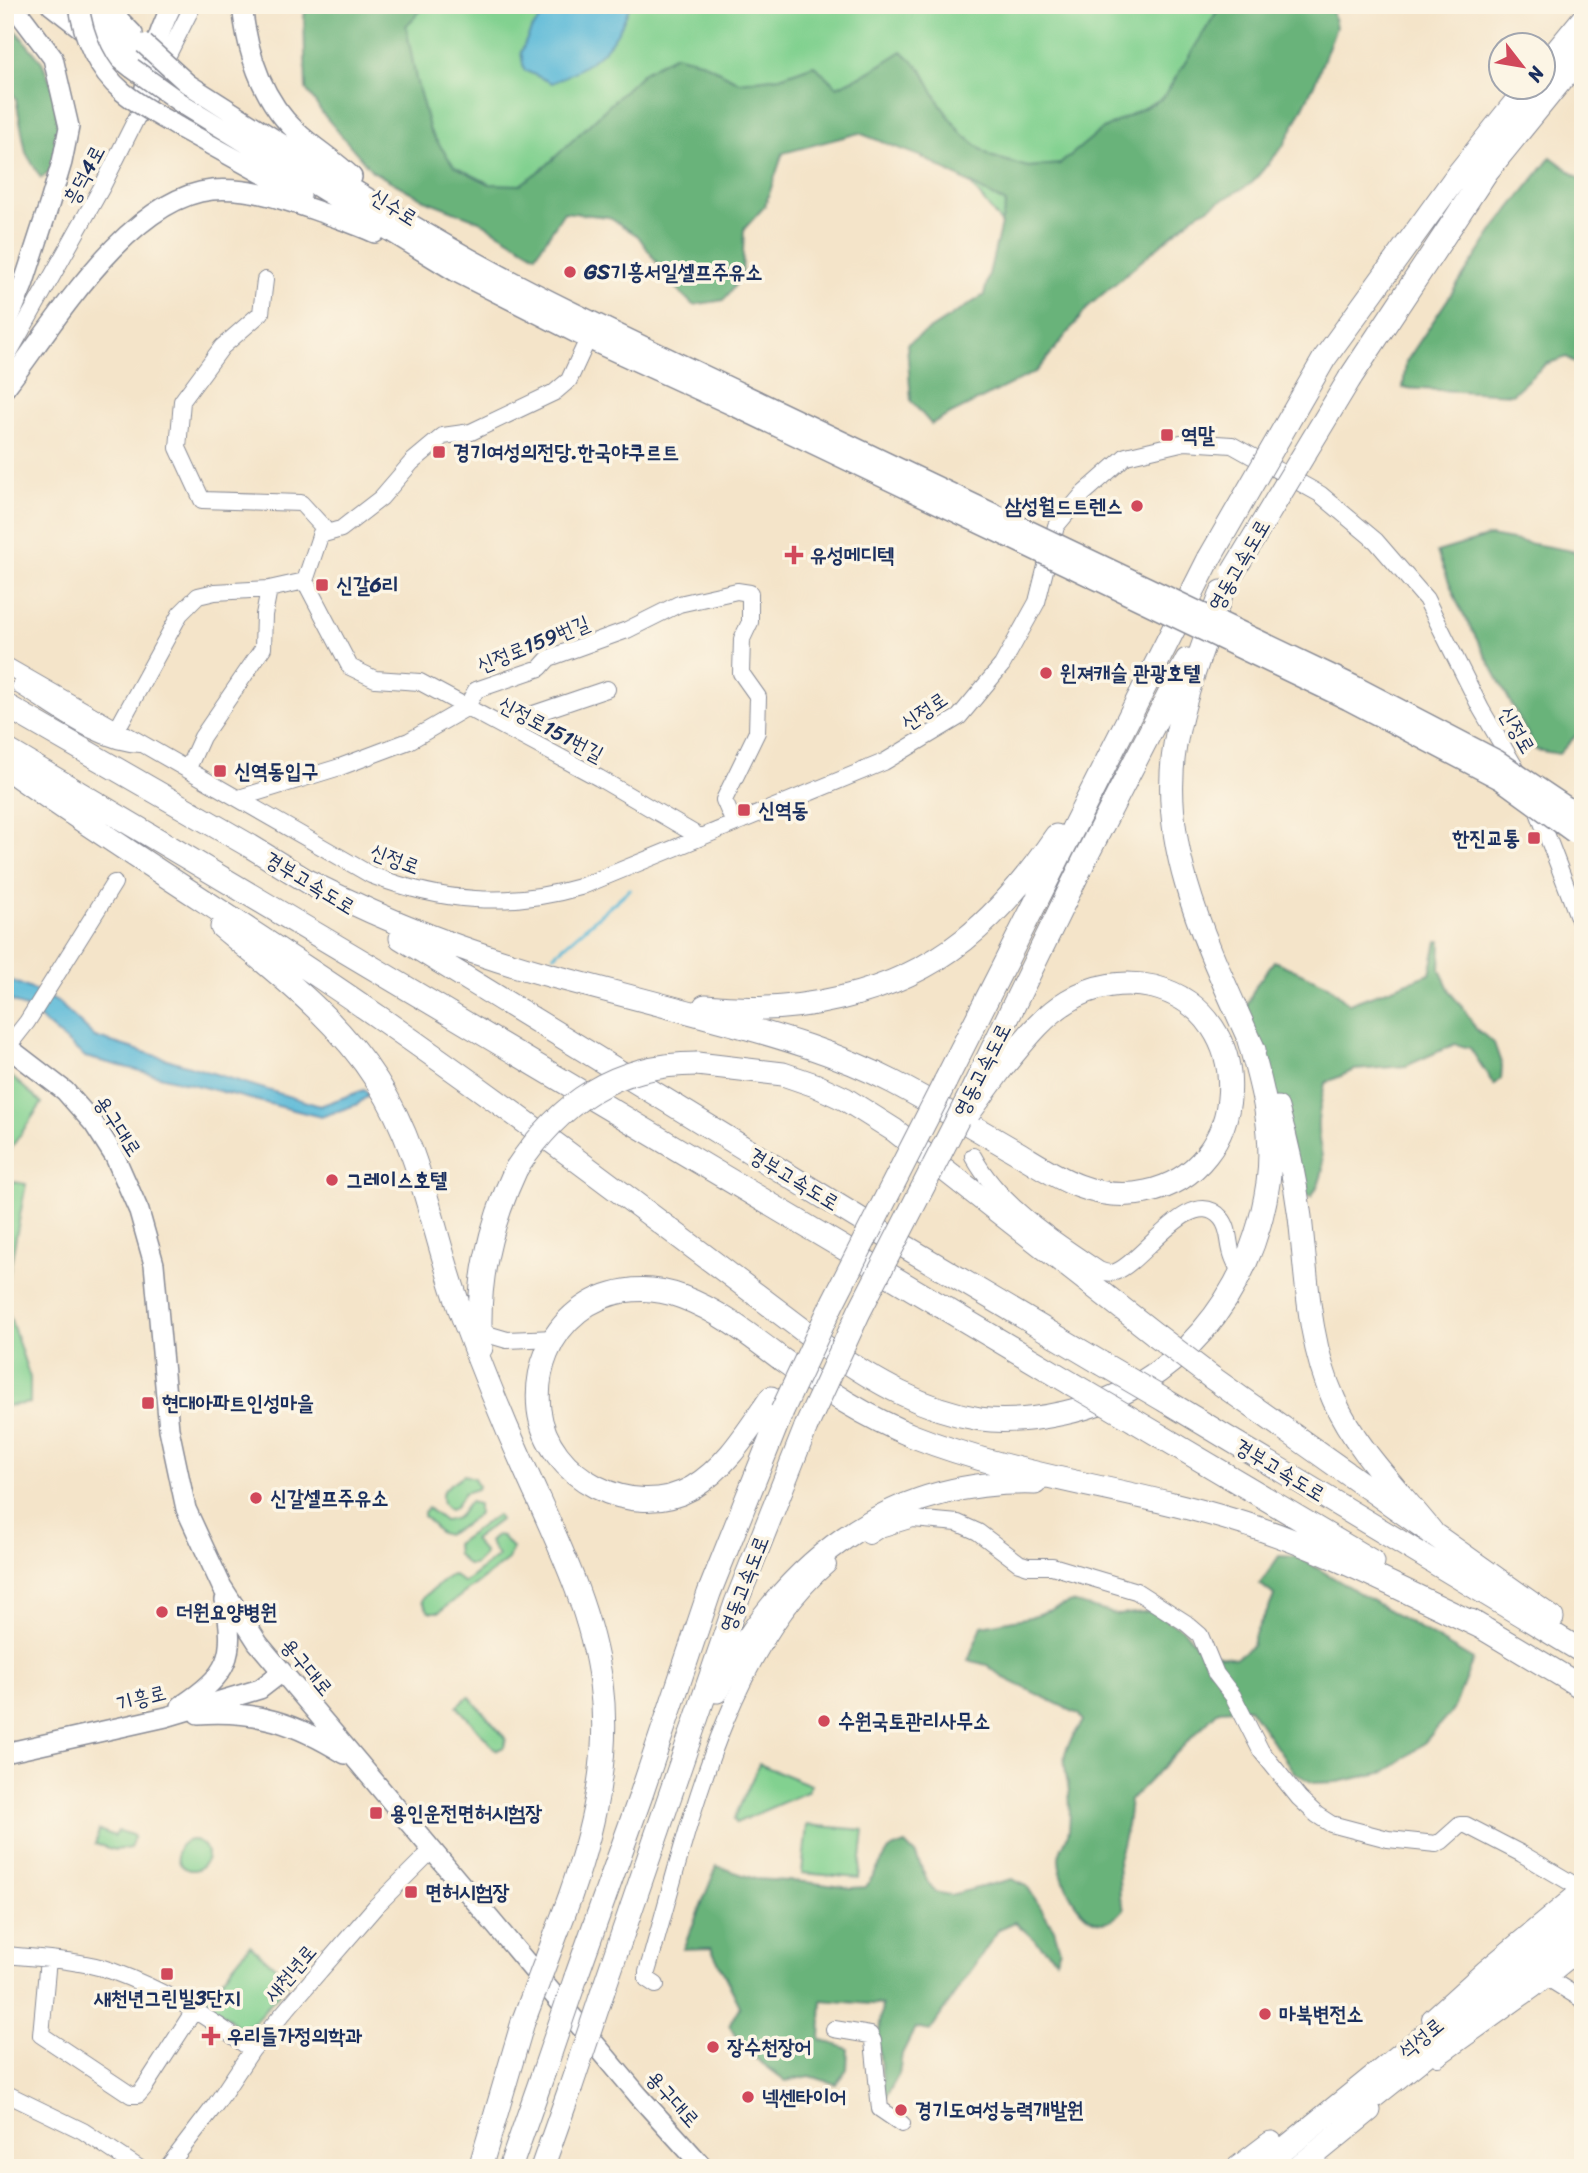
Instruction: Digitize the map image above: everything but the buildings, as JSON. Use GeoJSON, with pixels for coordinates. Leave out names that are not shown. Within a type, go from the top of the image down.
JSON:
{"type":"FeatureCollection","features":[{"type":"Feature","properties":{"kind":"highway"},"geometry":{"type":"LineString","coordinates":[[1556,52],[1583,19]]}},
{"type":"Feature","properties":{"kind":"highway","name":"영동고속도로"},"geometry":{"type":"LineString","coordinates":[[542,2168],[736,1603],[806,1427],[859,1312],[971,1093],[1084,861],[1228,582],[1350,378],[1487,171],[1583,53]]}},
{"type":"Feature","properties":{"kind":"highway","name":"영동고속도로"},"geometry":{"type":"LineString","coordinates":[[510,2168],[777,1404],[833,1302],[1209,559],[1324,359],[1458,174],[1516,102]]}},
{"type":"Feature","properties":{"kind":"highway"},"geometry":{"type":"LineString","coordinates":[[1228,582],[1189,691],[1175,745],[1172,806],[1181,861],[1196,915],[1267,1079],[1287,1142],[1312,1323],[1319,1356],[1334,1400],[1367,1454],[1432,1532]]}},
{"type":"Feature","properties":{"kind":"highway","name":"경부고속도로"},"geometry":{"type":"LineString","coordinates":[[5,705],[309,882],[904,1246],[1583,1652]]}},
{"type":"Feature","properties":{"kind":"highway","name":"경부고속도로"},"geometry":{"type":"LineString","coordinates":[[5,749],[1583,1688]]}},
{"type":"Feature","properties":{"kind":"highway"},"geometry":{"type":"LineString","coordinates":[[5,768],[400,1032],[864,1374],[923,1403],[981,1419],[1036,1419],[1109,1400],[1161,1370],[1190,1345],[1217,1315],[1253,1245],[1268,1182],[1268,1116],[1248,1037]]}},
{"type":"Feature","properties":{"kind":"highway"},"geometry":{"type":"LineString","coordinates":[[610,991],[726,1008],[764,1007],[832,1000],[905,976],[936,960],[985,922],[1017,889],[1098,776]]}},
{"type":"Feature","properties":{"kind":"highway"},"geometry":{"type":"LineString","coordinates":[[129,853],[179,891],[314,1005],[335,1026],[395,1110],[414,1153],[459,1308],[496,1405],[589,1620],[602,1685],[602,1765],[596,1805],[558,1929],[523,2022],[480,2168]]}},
{"type":"Feature","properties":{"kind":"highway"},"geometry":{"type":"LineString","coordinates":[[309,882],[383,919],[439,942],[548,975],[781,1037],[832,1054],[892,1081],[1066,1180],[1098,1192],[1127,1195],[1157,1190],[1183,1177],[1206,1156],[1221,1130],[1229,1102],[1229,1065],[1224,1048],[1199,1011],[1177,996],[1161,989],[1133,984],[1099,988],[1070,999],[1044,1020],[1001,1069],[938,1155]]}},
{"type":"Feature","properties":{"kind":"highway"},"geometry":{"type":"LineString","coordinates":[[496,1405],[486,1376],[480,1332],[480,1298],[488,1245],[503,1197],[516,1169],[548,1126],[598,1088],[627,1074],[649,1068],[696,1064],[783,1074],[816,1084],[845,1098],[894,1130],[1210,1377],[1583,1640]]}},
{"type":"Feature","properties":{"kind":"highway"},"geometry":{"type":"LineString","coordinates":[[777,1404],[717,1469],[679,1494],[652,1499],[613,1494],[587,1482],[566,1465],[545,1430],[540,1412],[541,1379],[555,1338],[585,1306],[608,1294],[636,1288],[675,1294],[713,1311],[844,1402],[897,1429],[966,1454],[1181,1507],[1275,1535],[1372,1575],[1483,1628]]}},
{"type":"Feature","properties":{"kind":"highway"},"geometry":{"type":"LineString","coordinates":[[677,1772],[729,1668],[751,1633],[799,1574],[819,1555],[847,1535],[873,1519],[908,1504],[937,1493],[969,1486],[1001,1482],[1091,1486]]}},
{"type":"Feature","properties":{"kind":"highway","name":"석성로"},"geometry":{"type":"LineString","coordinates":[[1284,2168],[1583,1911]]}},
{"type":"Feature","properties":{"kind":"highway","name":"석성로"},"geometry":{"type":"LineString","coordinates":[[1261,2168],[1457,2020],[1583,1930]]}},
{"type":"Feature","properties":{"kind":"highway"},"geometry":{"type":"LineString","coordinates":[[1238,2168],[1359,2076],[1457,2020]]}},
{"type":"Feature","properties":{"kind":"highway"},"geometry":{"type":"LineString","coordinates":[[1298,2168],[1385,2096],[1457,2020]]}},
{"type":"Feature","properties":{"kind":"main road"},"geometry":{"type":"LineString","coordinates":[[5,328],[23,285],[50,202],[69,127],[53,58],[13,5]]}},
{"type":"Feature","properties":{"kind":"main road","name":"신수로"},"geometry":{"type":"LineString","coordinates":[[51,5],[188,84],[378,206],[591,331]]}},
{"type":"Feature","properties":{"kind":"main road"},"geometry":{"type":"LineString","coordinates":[[78,5],[89,47],[124,93],[266,177],[458,273]]}},
{"type":"Feature","properties":{"kind":"main road","name":"신수로"},"geometry":{"type":"LineString","coordinates":[[78,5],[139,55],[181,103],[458,273],[591,331],[738,400],[1348,700],[1501,780],[1578,825]]}},
{"type":"Feature","properties":{"kind":"main road"},"geometry":{"type":"LineString","coordinates":[[106,5],[123,25],[139,55]]}},
{"type":"Feature","properties":{"kind":"main road"},"geometry":{"type":"LineString","coordinates":[[141,112],[146,74],[162,25],[172,5]]}},
{"type":"Feature","properties":{"kind":"main road"},"geometry":{"type":"LineString","coordinates":[[242,5],[245,34],[255,73],[275,103],[295,131],[349,174],[378,206]]}},
{"type":"Feature","properties":{"kind":"main road"},"geometry":{"type":"LineString","coordinates":[[5,388],[94,271],[135,227],[184,198],[211,190],[257,192],[368,229]]}},
{"type":"Feature","properties":{"kind":"main road","name":"용구대로"},"geometry":{"type":"LineString","coordinates":[[6,1047],[65,1091],[94,1124],[115,1157],[139,1211],[154,1264],[169,1429],[186,1509],[222,1587],[258,1643],[282,1672],[638,2095],[704,2168]]}},
{"type":"Feature","properties":{"kind":"main road"},"geometry":{"type":"LineString","coordinates":[[166,1717],[205,1689],[223,1670],[229,1653],[231,1630],[222,1587]]}},
{"type":"Feature","properties":{"kind":"main road","name":"기흥로"},"geometry":{"type":"LineString","coordinates":[[5,1753],[166,1717],[260,1689],[282,1672]]}},
{"type":"Feature","properties":{"kind":"main road"},"geometry":{"type":"LineString","coordinates":[[166,1717],[243,1713],[266,1717],[330,1745],[358,1762]]}},
{"type":"Feature","properties":{"kind":"street","name":"흥덕4로"},"geometry":{"type":"LineString","coordinates":[[5,360],[41,299],[141,112],[193,5]]}},
{"type":"Feature","properties":{"kind":"street"},"geometry":{"type":"LineString","coordinates":[[121,722],[180,614],[198,596],[215,592],[269,589],[305,581],[323,527],[301,503],[202,500],[178,448],[182,401],[222,347],[261,313],[265,281]]}},
{"type":"Feature","properties":{"kind":"street"},"geometry":{"type":"LineString","coordinates":[[320,535],[341,529],[381,498],[412,462],[443,436],[471,432],[555,392],[569,380],[591,331]]}},
{"type":"Feature","properties":{"kind":"street","name":"신정로"},"geometry":{"type":"LineString","coordinates":[[9,672],[146,744],[371,875],[443,897],[524,900],[553,895],[580,887],[884,762],[959,717],[1002,665],[1038,602],[1056,526],[1083,494],[1126,456],[1185,442],[1232,444],[1320,494],[1376,541],[1426,599],[1481,709],[1543,819],[1583,930]]}},
{"type":"Feature","properties":{"kind":"street","name":"신정로151번길"},"geometry":{"type":"LineString","coordinates":[[305,581],[350,667],[375,679],[420,681],[700,837]]}},
{"type":"Feature","properties":{"kind":"street"},"geometry":{"type":"LineString","coordinates":[[188,768],[202,737],[263,648],[264,615],[269,589]]}},
{"type":"Feature","properties":{"kind":"street","name":"신정로159번길"},"geometry":{"type":"LineString","coordinates":[[239,798],[340,767],[410,741],[466,708],[476,690],[540,668],[549,658],[627,630],[678,604],[737,591],[750,593],[750,622],[742,639],[741,673],[758,697],[757,732],[724,800],[734,823]]}},
{"type":"Feature","properties":{"kind":"street"},"geometry":{"type":"LineString","coordinates":[[5,652],[121,722],[146,744]]}},
{"type":"Feature","properties":{"kind":"street"},"geometry":{"type":"LineString","coordinates":[[501,725],[607,689]]}},
{"type":"Feature","properties":{"kind":"street"},"geometry":{"type":"LineString","coordinates":[[6,1047],[27,1021],[114,883]]}},
{"type":"Feature","properties":{"kind":"street"},"geometry":{"type":"LineString","coordinates":[[973,1156],[983,1174],[1026,1217],[1099,1270],[1114,1273],[1144,1252],[1184,1214],[1204,1210],[1213,1212],[1226,1226],[1231,1252],[1240,1274]]}},
{"type":"Feature","properties":{"kind":"street"},"geometry":{"type":"LineString","coordinates":[[480,1332],[507,1340],[555,1338]]}},
{"type":"Feature","properties":{"kind":"street"},"geometry":{"type":"LineString","coordinates":[[656,1985],[648,1979],[648,1972],[684,1843],[729,1714],[755,1656],[793,1601],[842,1552],[880,1529],[913,1519],[958,1523],[978,1532],[1019,1563],[1028,1566],[1052,1566],[1136,1591],[1186,1623],[1200,1635],[1216,1674],[1233,1696],[1261,1751],[1299,1798],[1331,1824],[1388,1839],[1436,1844],[1442,1842],[1460,1825],[1466,1825],[1578,1886],[1413,2033],[1359,2076]]}},
{"type":"Feature","properties":{"kind":"street","name":"새천년로"},"geometry":{"type":"LineString","coordinates":[[167,2168],[216,2104],[252,2050],[376,1906],[432,1850]]}},
{"type":"Feature","properties":{"kind":"street"},"geometry":{"type":"LineString","coordinates":[[1385,2096],[1533,1990],[1583,1949]]}},
{"type":"Feature","properties":{"kind":"street"},"geometry":{"type":"LineString","coordinates":[[5,1955],[48,1959],[110,1970],[195,2009],[252,2050]]}},
{"type":"Feature","properties":{"kind":"street"},"geometry":{"type":"LineString","coordinates":[[48,1959],[41,2035],[131,2095],[138,2095],[144,2088],[195,2009]]}},
{"type":"Feature","properties":{"kind":"street"},"geometry":{"type":"LineString","coordinates":[[1553,1982],[1583,2000]]}},
{"type":"Feature","properties":{"kind":"street"},"geometry":{"type":"LineString","coordinates":[[834,2029],[870,2035],[873,2041],[880,2109],[902,2124]]}},
{"type":"Feature","properties":{"kind":"street"},"geometry":{"type":"LineString","coordinates":[[5,2093],[83,2131],[139,2168]]}},
{"type":"Feature","properties":{"kind":"green space"},"geometry":{"type":"Polygon","coordinates":[[[306,5],[426,5],[406,26],[430,131],[454,166],[490,184],[520,185],[547,165],[644,72],[675,55],[700,61],[739,82],[780,77],[814,65],[837,87],[869,72],[902,51],[922,70],[940,104],[961,133],[990,156],[1028,167],[1060,164],[1101,130],[1163,98],[1221,5],[1331,5],[1336,27],[1314,85],[1284,145],[1252,183],[1194,216],[1090,305],[1037,371],[931,424],[911,401],[907,344],[984,295],[1006,203],[922,157],[859,133],[783,153],[765,206],[744,229],[742,276],[724,300],[693,305],[672,284],[638,236],[608,217],[564,212],[536,255],[479,221],[425,200],[372,171],[323,114],[306,89],[306,5]]]}},
{"type":"Feature","properties":{"kind":"green space"},"geometry":{"type":"Polygon","coordinates":[[[405,5],[1320,5],[1021,248],[945,152],[858,119],[491,209],[394,114],[405,5]]]}},
{"type":"Feature","properties":{"kind":"green space"},"geometry":{"type":"Polygon","coordinates":[[[5,18],[42,62],[60,104],[62,138],[55,167],[41,178],[26,153],[16,99],[5,81],[5,18]]]}},
{"type":"Feature","properties":{"kind":"green space"},"geometry":{"type":"Polygon","coordinates":[[[1551,157],[1583,181],[1583,370],[1567,357],[1546,364],[1512,394],[1403,388],[1406,362],[1495,228],[1551,157]]]}},
{"type":"Feature","properties":{"kind":"green space"},"geometry":{"type":"Polygon","coordinates":[[[1490,536],[1583,553],[1583,728],[1559,754],[1536,750],[1458,604],[1437,552],[1490,536]]]}},
{"type":"Feature","properties":{"kind":"green space"},"geometry":{"type":"Polygon","coordinates":[[[1437,941],[1441,941],[1440,970],[1452,995],[1476,1029],[1494,1043],[1502,1066],[1501,1079],[1494,1085],[1470,1048],[1455,1044],[1406,1066],[1354,1070],[1325,1083],[1318,1121],[1322,1175],[1311,1197],[1301,1193],[1280,1104],[1245,1009],[1257,984],[1274,961],[1328,985],[1349,1004],[1430,974],[1437,941]]]}},
{"type":"Feature","properties":{"kind":"green space"},"geometry":{"type":"Polygon","coordinates":[[[5,1071],[42,1103],[9,1151],[8,1181],[26,1184],[5,1295],[5,1071]]]}},
{"type":"Feature","properties":{"kind":"green space"},"geometry":{"type":"Polygon","coordinates":[[[5,1302],[30,1378],[30,1403],[5,1406],[5,1302]]]}},
{"type":"Feature","properties":{"kind":"green space"},"geometry":{"type":"Polygon","coordinates":[[[464,1475],[474,1478],[477,1489],[464,1493],[455,1508],[450,1510],[443,1503],[442,1493],[464,1475]]]}},
{"type":"Feature","properties":{"kind":"green space"},"geometry":{"type":"Polygon","coordinates":[[[470,1502],[478,1504],[478,1514],[446,1535],[440,1533],[424,1516],[428,1508],[444,1521],[455,1519],[470,1502]]]}},
{"type":"Feature","properties":{"kind":"green space"},"geometry":{"type":"Polygon","coordinates":[[[497,1515],[500,1520],[473,1540],[484,1552],[483,1557],[474,1565],[467,1565],[457,1554],[456,1544],[497,1515]]]}},
{"type":"Feature","properties":{"kind":"green space"},"geometry":{"type":"Polygon","coordinates":[[[496,1535],[502,1536],[512,1548],[508,1560],[439,1612],[429,1612],[422,1601],[449,1576],[454,1575],[464,1583],[498,1556],[489,1542],[496,1535]]]}},
{"type":"Feature","properties":{"kind":"green space"},"geometry":{"type":"Polygon","coordinates":[[[1279,1556],[1298,1557],[1473,1660],[1453,1710],[1423,1744],[1386,1772],[1337,1782],[1313,1783],[1294,1772],[1249,1708],[1219,1710],[1130,1800],[1127,1826],[1118,1860],[1120,1897],[1124,1909],[1112,1919],[1101,1922],[1090,1918],[1072,1899],[1059,1860],[1069,1825],[1065,1754],[1083,1721],[1078,1714],[1002,1677],[987,1665],[968,1660],[982,1626],[1030,1617],[1072,1602],[1119,1615],[1151,1611],[1184,1630],[1201,1651],[1235,1658],[1252,1646],[1256,1631],[1272,1602],[1274,1595],[1260,1584],[1279,1556]]]}},
{"type":"Feature","properties":{"kind":"green space"},"geometry":{"type":"Polygon","coordinates":[[[469,1696],[506,1739],[504,1747],[497,1750],[494,1748],[457,1706],[469,1696]]]}},
{"type":"Feature","properties":{"kind":"green space"},"geometry":{"type":"Polygon","coordinates":[[[759,1764],[811,1785],[807,1792],[736,1823],[734,1819],[759,1764]]]}},
{"type":"Feature","properties":{"kind":"green space"},"geometry":{"type":"Polygon","coordinates":[[[807,1825],[864,1830],[859,1878],[802,1873],[807,1825]]]}},
{"type":"Feature","properties":{"kind":"green space"},"geometry":{"type":"Polygon","coordinates":[[[99,1830],[115,1836],[118,1831],[132,1835],[134,1837],[130,1848],[115,1850],[95,1844],[99,1830]]]}},
{"type":"Feature","properties":{"kind":"green space"},"geometry":{"type":"Polygon","coordinates":[[[192,1840],[198,1841],[206,1849],[206,1861],[198,1869],[192,1870],[186,1869],[178,1861],[177,1855],[178,1849],[186,1841],[192,1840]]]}},
{"type":"Feature","properties":{"kind":"green space"},"geometry":{"type":"Polygon","coordinates":[[[905,1844],[916,1855],[928,1883],[935,1892],[950,1895],[1012,1879],[1027,1886],[1054,1929],[1060,1950],[1056,1959],[1015,1922],[999,1929],[930,2031],[915,2028],[902,2054],[899,2074],[885,2099],[878,2043],[882,2005],[822,2000],[820,2039],[848,2049],[847,2069],[836,2084],[810,2076],[786,2081],[743,2049],[729,2025],[740,2006],[711,1948],[683,1949],[717,1866],[755,1879],[866,1887],[889,1850],[905,1844]]]}},
{"type":"Feature","properties":{"kind":"green space"},"geometry":{"type":"Polygon","coordinates":[[[250,1945],[290,1980],[251,2026],[239,2027],[205,2000],[250,1945]]]}},
{"type":"Feature","properties":{"kind":"water"},"geometry":{"type":"Polygon","coordinates":[[[570,5],[630,5],[617,33],[601,53],[591,62],[552,83],[524,70],[521,52],[531,30],[544,14],[570,5]]]}},
{"type":"Feature","properties":{"kind":"water"},"geometry":{"type":"Polygon","coordinates":[[[5,978],[59,1003],[95,1037],[320,1106],[364,1090],[369,1094],[358,1104],[321,1117],[85,1057],[31,1011],[5,997],[5,978]]]}},
{"type":"Feature","properties":{"kind":"waterway"},"geometry":{"type":"LineString","coordinates":[[554,955],[630,889]]}},
{"type":"Feature","properties":{"kind":"place","name":"GS기흥서일셀프주유소"},"geometry":{"type":"Point","coordinates":[570,272]}},
{"type":"Feature","properties":{"kind":"place","name":"역말"},"geometry":{"type":"Point","coordinates":[1167,435]}},
{"type":"Feature","properties":{"kind":"place","name":"경기여성의전당.한국야쿠르트"},"geometry":{"type":"Point","coordinates":[439,452]}},
{"type":"Feature","properties":{"kind":"place","name":"삼성월드트렌스"},"geometry":{"type":"Point","coordinates":[1137,506]}},
{"type":"Feature","properties":{"kind":"place","name":"유성메디텍"},"geometry":{"type":"Point","coordinates":[794,555]}},
{"type":"Feature","properties":{"kind":"place","name":"신갈6리"},"geometry":{"type":"Point","coordinates":[322,585]}},
{"type":"Feature","properties":{"kind":"place","name":"윈져캐슬 관광호텔"},"geometry":{"type":"Point","coordinates":[1046,673]}},
{"type":"Feature","properties":{"kind":"place","name":"신역동입구"},"geometry":{"type":"Point","coordinates":[220,771]}},
{"type":"Feature","properties":{"kind":"place","name":"신역동"},"geometry":{"type":"Point","coordinates":[744,810]}},
{"type":"Feature","properties":{"kind":"place","name":"한진교통"},"geometry":{"type":"Point","coordinates":[1534,838]}},
{"type":"Feature","properties":{"kind":"place","name":"그레이스호텔"},"geometry":{"type":"Point","coordinates":[332,1180]}},
{"type":"Feature","properties":{"kind":"place","name":"현대아파트인성마을"},"geometry":{"type":"Point","coordinates":[148,1403]}},
{"type":"Feature","properties":{"kind":"place","name":"신갈셀프주유소"},"geometry":{"type":"Point","coordinates":[256,1498]}},
{"type":"Feature","properties":{"kind":"place","name":"더원요양병원"},"geometry":{"type":"Point","coordinates":[162,1612]}},
{"type":"Feature","properties":{"kind":"place","name":"수원국토관리사무소"},"geometry":{"type":"Point","coordinates":[824,1721]}},
{"type":"Feature","properties":{"kind":"place","name":"용인운전면허시험장"},"geometry":{"type":"Point","coordinates":[376,1813]}},
{"type":"Feature","properties":{"kind":"place","name":"면허시험장"},"geometry":{"type":"Point","coordinates":[411,1892]}},
{"type":"Feature","properties":{"kind":"place","name":"새천년그린빌3단지"},"geometry":{"type":"Point","coordinates":[167,1974]}},
{"type":"Feature","properties":{"kind":"place","name":"마북변전소"},"geometry":{"type":"Point","coordinates":[1265,2014]}},
{"type":"Feature","properties":{"kind":"place","name":"우리들가정의학과"},"geometry":{"type":"Point","coordinates":[211,2036]}},
{"type":"Feature","properties":{"kind":"place","name":"장수천장어"},"geometry":{"type":"Point","coordinates":[713,2047]}},
{"type":"Feature","properties":{"kind":"place","name":"넥센타이어"},"geometry":{"type":"Point","coordinates":[748,2097]}},
{"type":"Feature","properties":{"kind":"place","name":"경기도여성능력개발원"},"geometry":{"type":"Point","coordinates":[901,2110]}}]}
